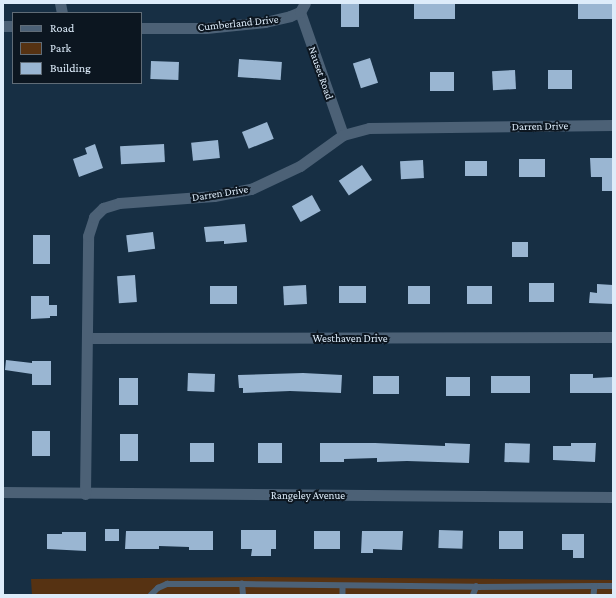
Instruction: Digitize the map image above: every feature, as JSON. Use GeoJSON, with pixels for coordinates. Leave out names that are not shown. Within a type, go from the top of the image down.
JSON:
{"type":"FeatureCollection","features":[{"type":"Feature","properties":{"kind":"street","name":"Cumberland Drive"},"geometry":{"type":"LineString","coordinates":[[142,28],[223,28],[279,20],[302,7]]}},
{"type":"Feature","properties":{"kind":"street","name":"Nauset Road"},"geometry":{"type":"LineString","coordinates":[[302,7],[343,135]]}},
{"type":"Feature","properties":{"kind":"street","name":"Darren Drive"},"geometry":{"type":"LineString","coordinates":[[85,494],[88,236],[91,223],[98,212],[108,206],[119,203],[214,196],[251,188],[300,166],[343,135],[361,130],[379,127],[613,125]]}},
{"type":"Feature","properties":{"kind":"street","name":"Westhaven Drive"},"geometry":{"type":"LineString","coordinates":[[87,338],[613,337]]}},
{"type":"Feature","properties":{"kind":"street","name":"Rangeley Avenue"},"geometry":{"type":"LineString","coordinates":[[3,492],[85,494],[613,497]]}},
{"type":"Feature","properties":{"kind":"lane"},"geometry":{"type":"LineString","coordinates":[[151,595],[158,588],[166,584],[476,587],[613,586]]}},
{"type":"Feature","properties":{"kind":"lane"},"geometry":{"type":"LineString","coordinates":[[242,584],[243,595]]}},
{"type":"Feature","properties":{"kind":"lane"},"geometry":{"type":"LineString","coordinates":[[343,586],[343,595]]}},
{"type":"Feature","properties":{"kind":"lane"},"geometry":{"type":"LineString","coordinates":[[594,595],[595,586]]}},
{"type":"Feature","properties":{"kind":"lane"},"geometry":{"type":"LineString","coordinates":[[473,595],[476,587]]}},
{"type":"Feature","properties":{"kind":"green space"},"geometry":{"type":"Polygon","coordinates":[[[265,577],[613,580],[613,595],[32,595],[31,579],[265,577]]]}},
{"type":"Feature","properties":{"kind":"building"},"geometry":{"type":"Polygon","coordinates":[[[341,3],[359,3],[359,27],[341,27],[341,3]]]}},
{"type":"Feature","properties":{"kind":"building"},"geometry":{"type":"Polygon","coordinates":[[[414,3],[455,3],[455,19],[414,19],[414,3]]]}},
{"type":"Feature","properties":{"kind":"building"},"geometry":{"type":"Polygon","coordinates":[[[578,3],[613,3],[613,19],[578,19],[578,3]]]}},
{"type":"Feature","properties":{"kind":"building"},"geometry":{"type":"Polygon","coordinates":[[[370,58],[378,83],[361,88],[353,64],[370,58]]]}},
{"type":"Feature","properties":{"kind":"building"},"geometry":{"type":"Polygon","coordinates":[[[239,59],[282,62],[281,80],[238,77],[239,59]]]}},
{"type":"Feature","properties":{"kind":"building"},"geometry":{"type":"Polygon","coordinates":[[[151,61],[179,62],[178,80],[150,79],[151,61]]]}},
{"type":"Feature","properties":{"kind":"building"},"geometry":{"type":"Polygon","coordinates":[[[515,70],[516,89],[493,90],[492,71],[515,70]]]}},
{"type":"Feature","properties":{"kind":"building"},"geometry":{"type":"Polygon","coordinates":[[[548,70],[572,70],[572,89],[548,89],[548,70]]]}},
{"type":"Feature","properties":{"kind":"building"},"geometry":{"type":"Polygon","coordinates":[[[430,72],[454,72],[454,91],[430,91],[430,72]]]}},
{"type":"Feature","properties":{"kind":"building"},"geometry":{"type":"Polygon","coordinates":[[[267,122],[274,139],[249,149],[242,132],[267,122]]]}},
{"type":"Feature","properties":{"kind":"building"},"geometry":{"type":"Polygon","coordinates":[[[218,140],[220,158],[193,161],[191,143],[218,140]]]}},
{"type":"Feature","properties":{"kind":"building"},"geometry":{"type":"Polygon","coordinates":[[[95,144],[103,168],[79,177],[73,159],[87,154],[85,148],[95,144]]]}},
{"type":"Feature","properties":{"kind":"building"},"geometry":{"type":"Polygon","coordinates":[[[164,144],[165,162],[121,164],[120,146],[164,144]]]}},
{"type":"Feature","properties":{"kind":"building"},"geometry":{"type":"Polygon","coordinates":[[[590,158],[613,158],[613,191],[602,191],[602,177],[591,177],[590,158]]]}},
{"type":"Feature","properties":{"kind":"building"},"geometry":{"type":"Polygon","coordinates":[[[519,159],[545,159],[545,177],[519,177],[519,159]]]}},
{"type":"Feature","properties":{"kind":"building"},"geometry":{"type":"Polygon","coordinates":[[[423,160],[424,178],[401,179],[400,161],[423,160]]]}},
{"type":"Feature","properties":{"kind":"building"},"geometry":{"type":"Polygon","coordinates":[[[465,161],[487,161],[487,176],[465,176],[465,161]]]}},
{"type":"Feature","properties":{"kind":"building"},"geometry":{"type":"Polygon","coordinates":[[[362,165],[372,180],[349,196],[339,181],[362,165]]]}},
{"type":"Feature","properties":{"kind":"building"},"geometry":{"type":"Polygon","coordinates":[[[312,195],[321,211],[301,222],[292,206],[312,195]]]}},
{"type":"Feature","properties":{"kind":"building"},"geometry":{"type":"Polygon","coordinates":[[[245,224],[247,242],[224,244],[224,241],[206,242],[204,227],[245,224]]]}},
{"type":"Feature","properties":{"kind":"building"},"geometry":{"type":"Polygon","coordinates":[[[153,232],[155,249],[128,252],[126,235],[153,232]]]}},
{"type":"Feature","properties":{"kind":"building"},"geometry":{"type":"Polygon","coordinates":[[[33,235],[50,235],[50,264],[33,264],[33,235]]]}},
{"type":"Feature","properties":{"kind":"building"},"geometry":{"type":"Polygon","coordinates":[[[512,242],[528,242],[528,257],[512,257],[512,242]]]}},
{"type":"Feature","properties":{"kind":"building"},"geometry":{"type":"Polygon","coordinates":[[[135,275],[137,302],[119,303],[117,276],[135,275]]]}},
{"type":"Feature","properties":{"kind":"building"},"geometry":{"type":"Polygon","coordinates":[[[529,283],[554,283],[554,302],[529,302],[529,283]]]}},
{"type":"Feature","properties":{"kind":"building"},"geometry":{"type":"Polygon","coordinates":[[[597,284],[613,285],[613,304],[589,303],[590,292],[597,293],[597,284]]]}},
{"type":"Feature","properties":{"kind":"building"},"geometry":{"type":"Polygon","coordinates":[[[306,285],[307,304],[284,305],[283,286],[306,285]]]}},
{"type":"Feature","properties":{"kind":"building"},"geometry":{"type":"Polygon","coordinates":[[[210,286],[237,286],[237,304],[210,304],[210,286]]]}},
{"type":"Feature","properties":{"kind":"building"},"geometry":{"type":"Polygon","coordinates":[[[339,286],[366,286],[366,303],[339,303],[339,286]]]}},
{"type":"Feature","properties":{"kind":"building"},"geometry":{"type":"Polygon","coordinates":[[[408,286],[430,286],[430,304],[408,304],[408,286]]]}},
{"type":"Feature","properties":{"kind":"building"},"geometry":{"type":"Polygon","coordinates":[[[467,286],[492,286],[492,304],[467,304],[467,286]]]}},
{"type":"Feature","properties":{"kind":"building"},"geometry":{"type":"Polygon","coordinates":[[[31,296],[49,296],[49,305],[57,305],[57,316],[31,319],[31,296]]]}},
{"type":"Feature","properties":{"kind":"building"},"geometry":{"type":"Polygon","coordinates":[[[6,360],[32,363],[32,361],[51,361],[51,385],[32,385],[32,374],[5,370],[6,360]]]}},
{"type":"Feature","properties":{"kind":"building"},"geometry":{"type":"Polygon","coordinates":[[[188,373],[215,374],[214,392],[187,391],[188,373]]]}},
{"type":"Feature","properties":{"kind":"building"},"geometry":{"type":"Polygon","coordinates":[[[303,373],[342,375],[341,393],[290,391],[243,393],[243,388],[239,388],[238,375],[303,373]]]}},
{"type":"Feature","properties":{"kind":"building"},"geometry":{"type":"Polygon","coordinates":[[[570,374],[593,374],[593,378],[613,377],[613,393],[570,393],[570,374]]]}},
{"type":"Feature","properties":{"kind":"building"},"geometry":{"type":"Polygon","coordinates":[[[373,376],[399,376],[399,394],[373,394],[373,376]]]}},
{"type":"Feature","properties":{"kind":"building"},"geometry":{"type":"Polygon","coordinates":[[[491,376],[530,376],[530,393],[491,393],[491,376]]]}},
{"type":"Feature","properties":{"kind":"building"},"geometry":{"type":"Polygon","coordinates":[[[446,377],[470,377],[470,396],[446,396],[446,377]]]}},
{"type":"Feature","properties":{"kind":"building"},"geometry":{"type":"Polygon","coordinates":[[[119,378],[138,378],[138,405],[119,405],[119,378]]]}},
{"type":"Feature","properties":{"kind":"building"},"geometry":{"type":"Polygon","coordinates":[[[32,431],[50,431],[50,456],[32,456],[32,431]]]}},
{"type":"Feature","properties":{"kind":"building"},"geometry":{"type":"Polygon","coordinates":[[[120,434],[138,434],[138,461],[120,461],[120,434]]]}},
{"type":"Feature","properties":{"kind":"building"},"geometry":{"type":"Polygon","coordinates":[[[190,443],[214,443],[214,462],[190,462],[190,443]]]}},
{"type":"Feature","properties":{"kind":"building"},"geometry":{"type":"Polygon","coordinates":[[[258,443],[282,443],[282,463],[258,463],[258,443]]]}},
{"type":"Feature","properties":{"kind":"building"},"geometry":{"type":"Polygon","coordinates":[[[320,443],[375,443],[445,446],[445,443],[470,444],[469,463],[407,461],[377,462],[377,458],[344,459],[344,462],[320,462],[320,443]]]}},
{"type":"Feature","properties":{"kind":"building"},"geometry":{"type":"Polygon","coordinates":[[[505,443],[530,444],[529,463],[504,462],[505,443]]]}},
{"type":"Feature","properties":{"kind":"building"},"geometry":{"type":"Polygon","coordinates":[[[571,443],[596,443],[595,462],[553,460],[553,446],[571,446],[571,443]]]}},
{"type":"Feature","properties":{"kind":"building"},"geometry":{"type":"Polygon","coordinates":[[[105,529],[119,529],[119,541],[105,541],[105,529]]]}},
{"type":"Feature","properties":{"kind":"building"},"geometry":{"type":"Polygon","coordinates":[[[241,530],[276,530],[276,549],[271,549],[271,556],[251,556],[252,549],[241,549],[241,530]]]}},
{"type":"Feature","properties":{"kind":"building"},"geometry":{"type":"Polygon","coordinates":[[[439,530],[463,531],[462,549],[438,548],[439,530]]]}},
{"type":"Feature","properties":{"kind":"building"},"geometry":{"type":"Polygon","coordinates":[[[126,531],[213,531],[213,550],[189,550],[189,547],[159,546],[159,549],[125,549],[126,531]]]}},
{"type":"Feature","properties":{"kind":"building"},"geometry":{"type":"Polygon","coordinates":[[[314,531],[340,531],[340,549],[314,549],[314,531]]]}},
{"type":"Feature","properties":{"kind":"building"},"geometry":{"type":"Polygon","coordinates":[[[362,531],[403,531],[402,550],[373,549],[373,553],[361,553],[362,531]]]}},
{"type":"Feature","properties":{"kind":"building"},"geometry":{"type":"Polygon","coordinates":[[[499,531],[523,531],[523,549],[499,549],[499,531]]]}},
{"type":"Feature","properties":{"kind":"building"},"geometry":{"type":"Polygon","coordinates":[[[62,532],[86,532],[86,551],[47,549],[47,534],[62,534],[62,532]]]}},
{"type":"Feature","properties":{"kind":"building"},"geometry":{"type":"Polygon","coordinates":[[[562,534],[584,534],[584,558],[573,558],[573,550],[562,550],[562,534]]]}}]}
